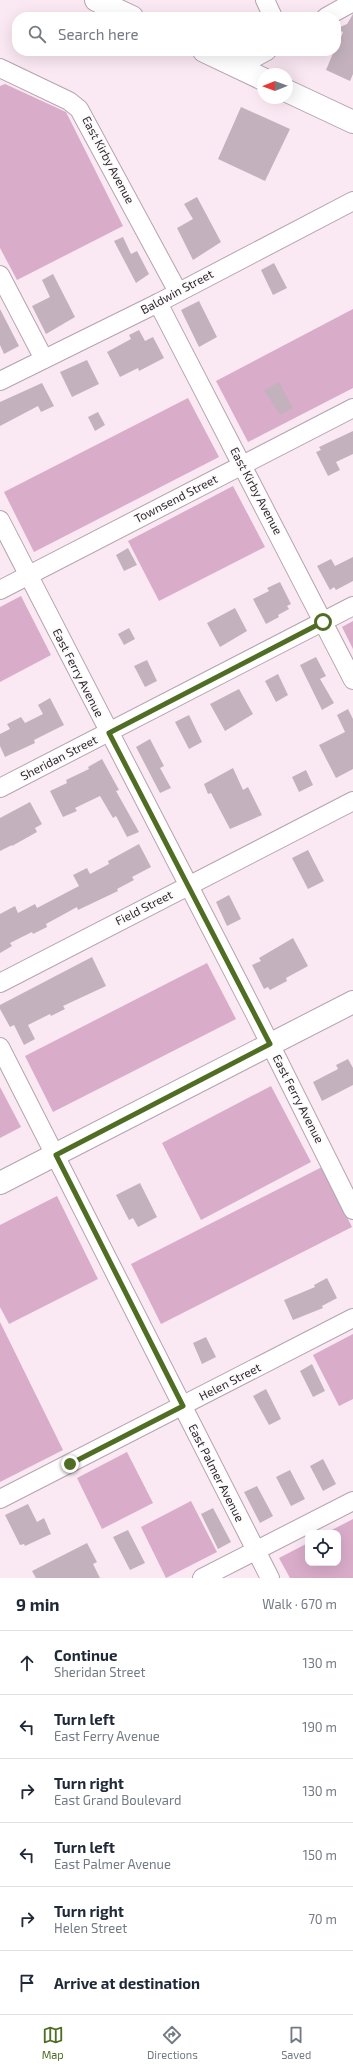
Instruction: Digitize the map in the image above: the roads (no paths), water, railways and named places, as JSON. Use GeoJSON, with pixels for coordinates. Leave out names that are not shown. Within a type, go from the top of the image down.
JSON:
{"type":"FeatureCollection","features":[{"type":"Feature","properties":{"kind":"main road"},"geometry":{"type":"LineString","coordinates":[[96,0],[121,12]]}},
{"type":"Feature","properties":{"kind":"main road"},"geometry":{"type":"LineString","coordinates":[[215,56],[257,76]]}},
{"type":"Feature","properties":{"kind":"main road"},"geometry":{"type":"LineString","coordinates":[[293,93],[353,122]]}},
{"type":"Feature","properties":{"kind":"main road"},"geometry":{"type":"LineString","coordinates":[[0,1183],[353,1002]]}},
{"type":"Feature","properties":{"kind":"street"},"geometry":{"type":"LineString","coordinates":[[265,0],[271,12]]}},
{"type":"Feature","properties":{"kind":"street"},"geometry":{"type":"LineString","coordinates":[[335,12],[353,2]]}},
{"type":"Feature","properties":{"kind":"street"},"geometry":{"type":"LineString","coordinates":[[238,67],[258,56]]}},
{"type":"Feature","properties":{"kind":"street","name":"East Kirby Avenue"},"geometry":{"type":"LineString","coordinates":[[0,68],[69,101],[80,109],[178,292]]}},
{"type":"Feature","properties":{"kind":"street","name":"Baldwin Street"},"geometry":{"type":"LineString","coordinates":[[0,381],[351,208]]}},
{"type":"Feature","properties":{"kind":"street"},"geometry":{"type":"LineString","coordinates":[[0,275],[44,359]]}},
{"type":"Feature","properties":{"kind":"street","name":"East Kirby Avenue"},"geometry":{"type":"LineString","coordinates":[[158,303],[353,680]]}},
{"type":"Feature","properties":{"kind":"street","name":"Townsend Street"},"geometry":{"type":"LineString","coordinates":[[0,590],[353,408]]}},
{"type":"Feature","properties":{"kind":"street","name":"East Ferry Avenue"},"geometry":{"type":"LineString","coordinates":[[0,520],[270,1044],[353,1210]]}},
{"type":"Feature","properties":{"kind":"street","name":"Sheridan Street"},"geometry":{"type":"LineString","coordinates":[[0,788],[353,606]]}},
{"type":"Feature","properties":{"kind":"street","name":"Field Street"},"geometry":{"type":"LineString","coordinates":[[0,983],[353,801]]}},
{"type":"Feature","properties":{"kind":"street","name":"East Palmer Avenue"},"geometry":{"type":"LineString","coordinates":[[0,1047],[270,1578]]}},
{"type":"Feature","properties":{"kind":"street","name":"Helen Street"},"geometry":{"type":"LineString","coordinates":[[0,1499],[353,1318]]}},
{"type":"Feature","properties":{"kind":"street"},"geometry":{"type":"LineString","coordinates":[[202,1578],[353,1500]]}}]}
